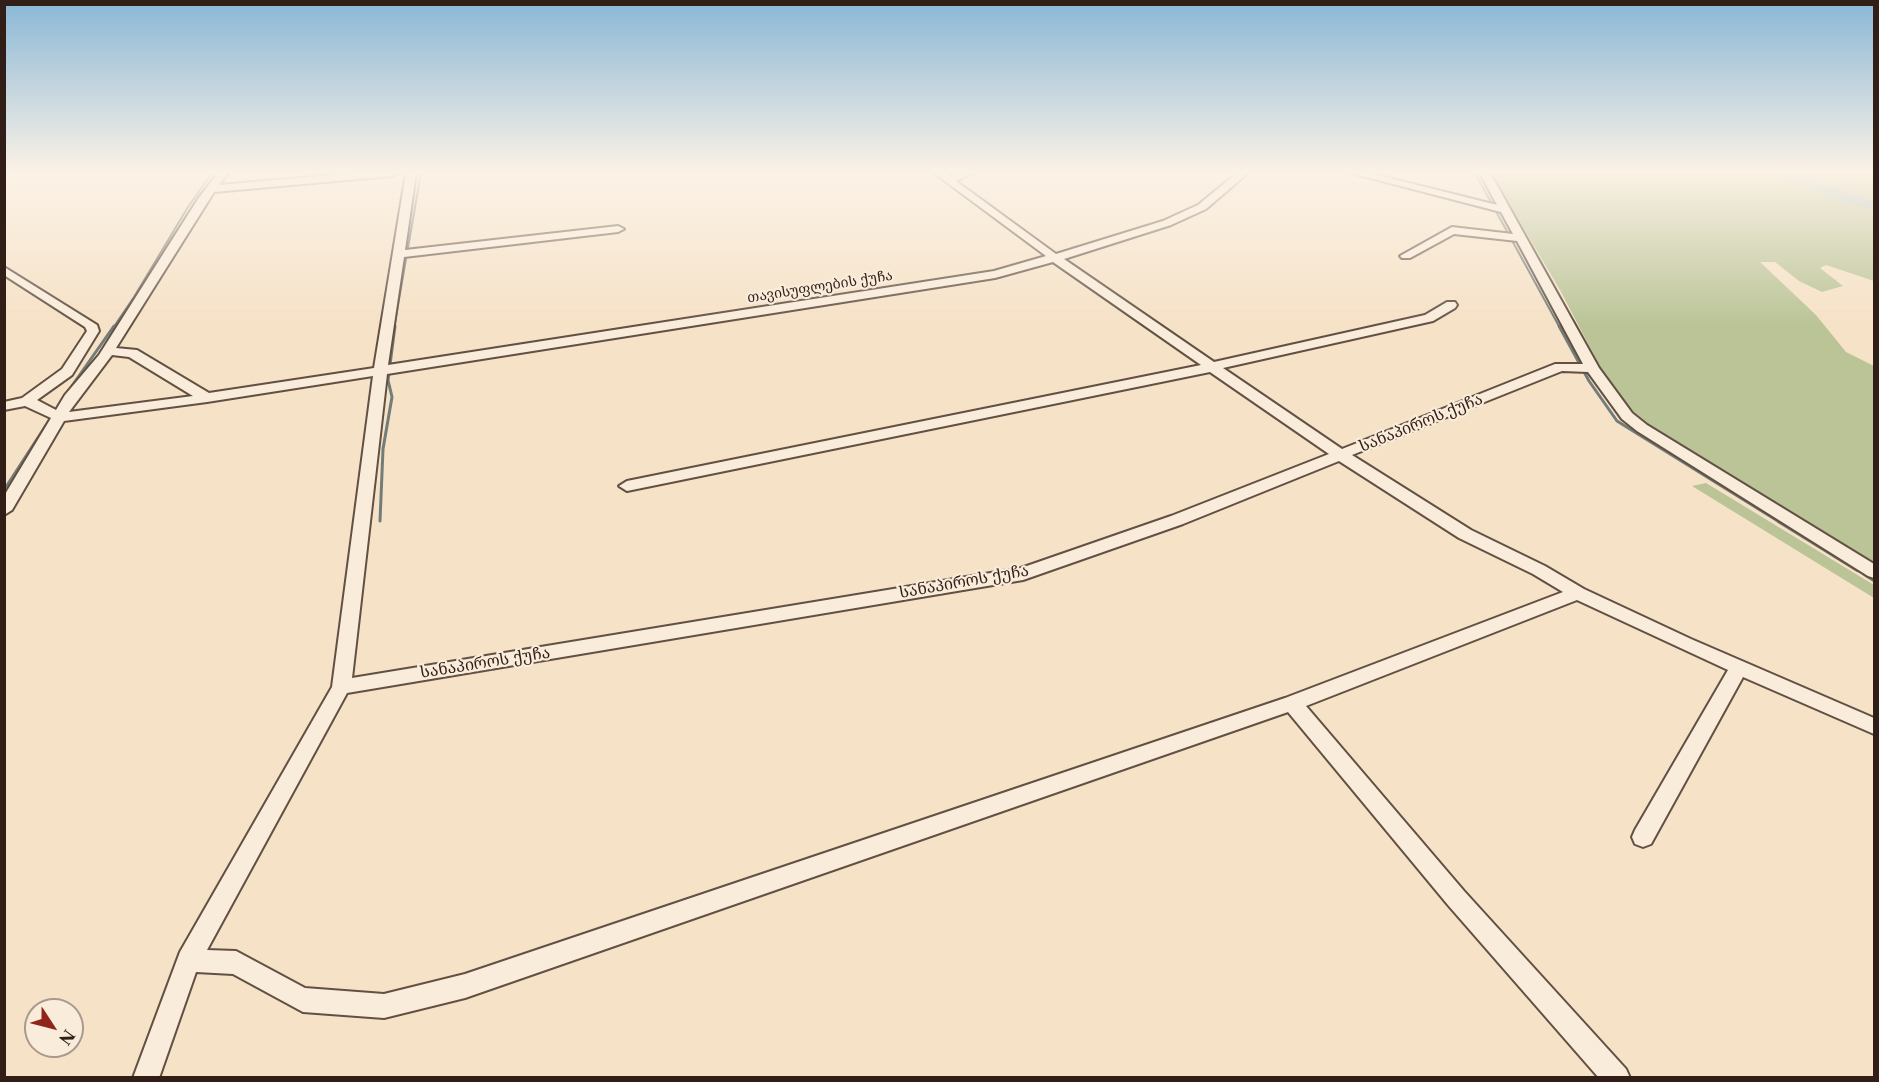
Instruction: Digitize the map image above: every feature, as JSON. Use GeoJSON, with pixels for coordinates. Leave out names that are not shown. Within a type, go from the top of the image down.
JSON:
{"type":"FeatureCollection","features":[{"type":"Feature","properties":{"kind":"street"},"geometry":{"type":"LineString","coordinates":[[4,510],[70,398],[108,351],[188,223]]}},
{"type":"Feature","properties":{"kind":"street"},"geometry":{"type":"LineString","coordinates":[[146,1077],[188,960],[341,687],[381,369],[403,223]]}},
{"type":"Feature","properties":{"kind":"street"},"geometry":{"type":"LineString","coordinates":[[1008,223],[1054,258],[1341,455],[1465,534],[1539,570],[1578,593],[1739,668],[1875,726]]}},
{"type":"Feature","properties":{"kind":"street","name":"თავისუფლების ქუჩა"},"geometry":{"type":"LineString","coordinates":[[60,417],[207,398],[381,369],[935,285],[996,274],[1128,236],[1160,223]]}},
{"type":"Feature","properties":{"kind":"street"},"geometry":{"type":"LineString","coordinates":[[1514,223],[1592,368],[1614,402],[1642,428],[1875,572]]}},
{"type":"Feature","properties":{"kind":"street"},"geometry":{"type":"LineString","coordinates":[[398,254],[618,229]]}},
{"type":"Feature","properties":{"kind":"street"},"geometry":{"type":"LineString","coordinates":[[1406,256],[1452,230],[1522,238]]}},
{"type":"Feature","properties":{"kind":"street"},"geometry":{"type":"LineString","coordinates":[[4,270],[91,325],[93,331],[67,372],[27,401],[4,406]]}},
{"type":"Feature","properties":{"kind":"street"},"geometry":{"type":"LineString","coordinates":[[627,486],[1212,367],[1429,318],[1451,305]]}},
{"type":"Feature","properties":{"kind":"street"},"geometry":{"type":"LineString","coordinates":[[108,351],[132,353],[207,398]]}},
{"type":"Feature","properties":{"kind":"street","name":"სანაპიროს ქუჩა"},"geometry":{"type":"LineString","coordinates":[[341,687],[1023,574],[1177,520],[1560,367],[1592,368]]}},
{"type":"Feature","properties":{"kind":"street"},"geometry":{"type":"LineString","coordinates":[[27,401],[60,417]]}},
{"type":"Feature","properties":{"kind":"street"},"geometry":{"type":"LineString","coordinates":[[188,960],[236,963],[303,1000],[384,1006],[465,986],[1292,703],[1578,593]]}},
{"type":"Feature","properties":{"kind":"street"},"geometry":{"type":"LineString","coordinates":[[1643,837],[1739,668]]}},
{"type":"Feature","properties":{"kind":"street"},"geometry":{"type":"LineString","coordinates":[[1292,703],[1456,898],[1617,1077]]}},
{"type":"Feature","properties":{"kind":"green space"},"geometry":{"type":"Polygon","coordinates":[[[1521,223],[1874,223],[1874,281],[1826,265],[1820,268],[1843,286],[1822,292],[1799,281],[1775,262],[1760,262],[1816,315],[1846,352],[1874,366],[1874,564],[1635,416],[1608,382],[1560,290],[1521,223]]]}},
{"type":"Feature","properties":{"kind":"green space"},"geometry":{"type":"Polygon","coordinates":[[[1706,483],[1874,585],[1874,598],[1692,486],[1706,483]]]}},
{"type":"Feature","properties":{"kind":"waterway"},"geometry":{"type":"LineString","coordinates":[[113,328],[178,223]]}},
{"type":"Feature","properties":{"kind":"waterway"},"geometry":{"type":"LineString","coordinates":[[394,328],[412,223]]}},
{"type":"Feature","properties":{"kind":"waterway"},"geometry":{"type":"LineString","coordinates":[[1503,223],[1560,328]]}},
{"type":"Feature","properties":{"kind":"waterway"},"geometry":{"type":"LineString","coordinates":[[67,393],[114,326]]}},
{"type":"Feature","properties":{"kind":"waterway"},"geometry":{"type":"LineString","coordinates":[[380,521],[383,449],[392,397],[388,380],[395,326]]}},
{"type":"Feature","properties":{"kind":"waterway"},"geometry":{"type":"LineString","coordinates":[[1559,326],[1589,381],[1617,421],[1781,523]]}},
{"type":"Feature","properties":{"kind":"waterway"},"geometry":{"type":"LineString","coordinates":[[4,490],[50,419]]}},
{"type":"Feature","properties":{"kind":"waterway"},"geometry":{"type":"LineString","coordinates":[[1779,521],[1858,570]]}},
{"type":"Feature","properties":{"kind":"waterway"},"geometry":{"type":"LineString","coordinates":[[1865,574],[1874,580]]}}]}
